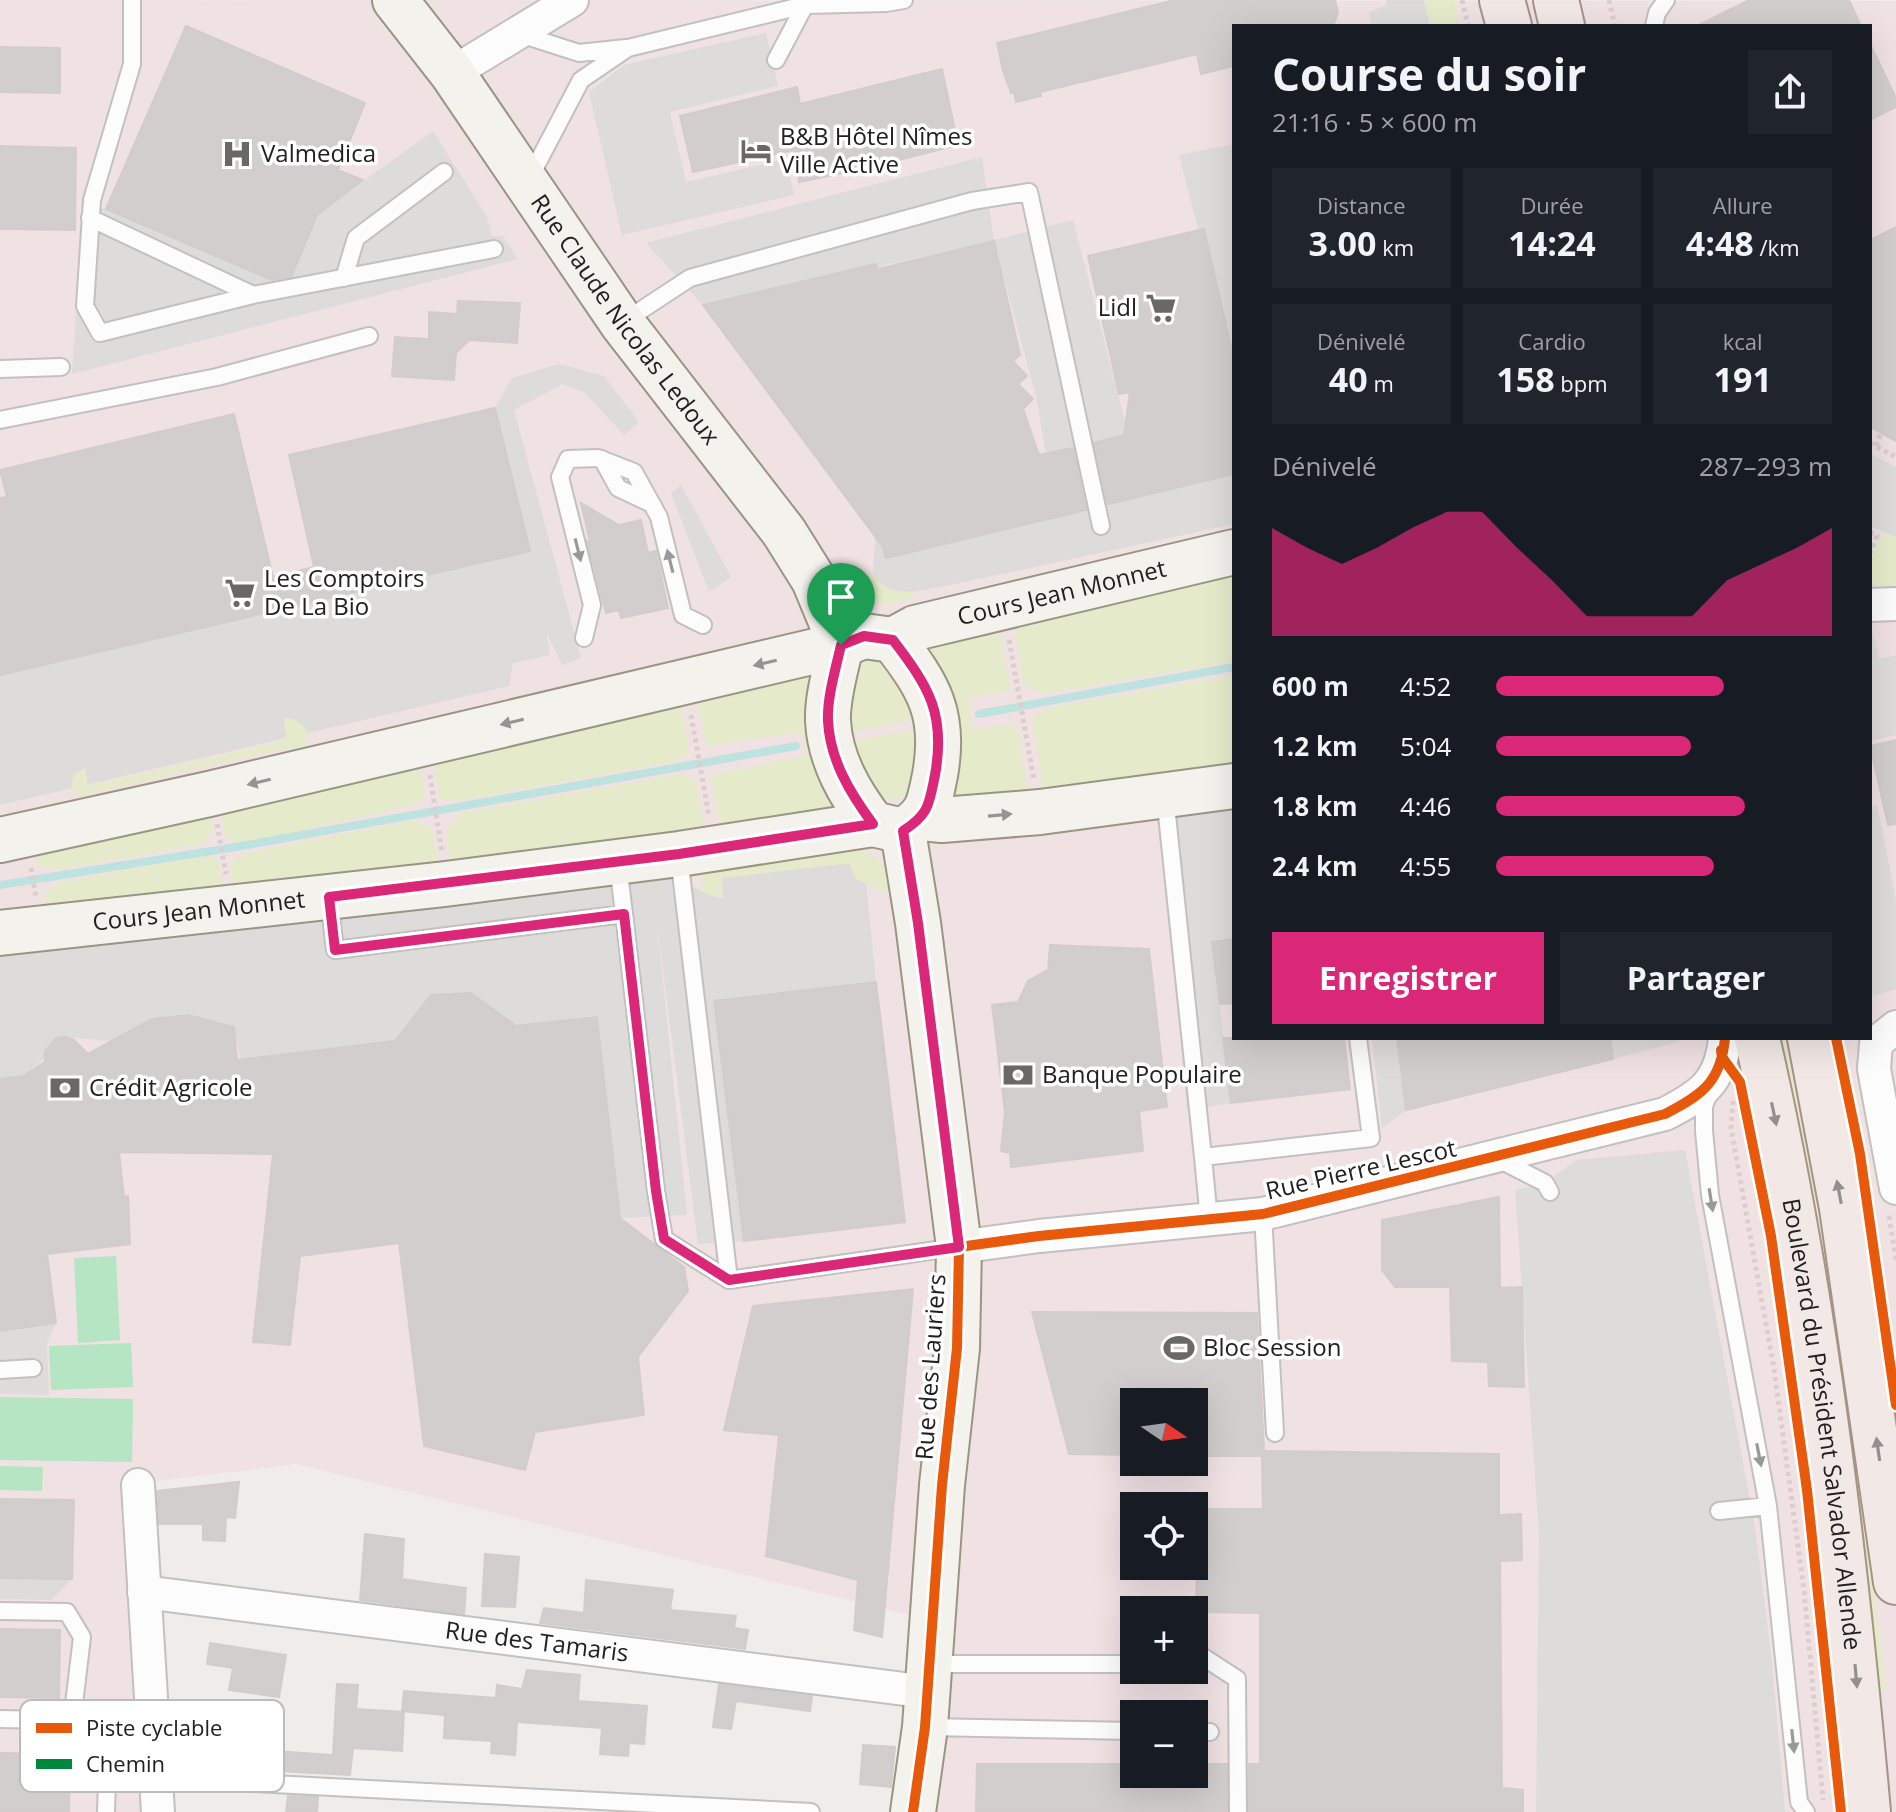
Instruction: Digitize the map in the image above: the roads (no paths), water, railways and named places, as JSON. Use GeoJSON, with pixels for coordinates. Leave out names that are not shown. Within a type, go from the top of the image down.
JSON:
{"type":"FeatureCollection","features":[{"type":"Feature","properties":{"kind":"main road","name":"Rue Claude Nicolas Ledoux"},"geometry":{"type":"LineString","coordinates":[[395,0],[452,73],[622,323],[784,532],[814,580],[841,645]]}},
{"type":"Feature","properties":{"kind":"main road"},"geometry":{"type":"LineString","coordinates":[[1502,0],[1508,24]]}},
{"type":"Feature","properties":{"kind":"main road"},"geometry":{"type":"LineString","coordinates":[[1556,0],[1562,24]]}},
{"type":"Feature","properties":{"kind":"main road","name":"Cours Jean Monnet"},"geometry":{"type":"LineString","coordinates":[[893,640],[915,628],[1232,552]]}},
{"type":"Feature","properties":{"kind":"main road"},"geometry":{"type":"LineString","coordinates":[[15,854],[239,787],[841,645],[864,636],[893,640],[927,688],[939,722],[941,742],[931,795],[899,824],[857,803],[837,769],[828,720],[841,645]]}},
{"type":"Feature","properties":{"kind":"main road","name":"Cours Jean Monnet"},"geometry":{"type":"LineString","coordinates":[[0,933],[329,897],[899,824],[1040,812],[1232,786]]}},
{"type":"Feature","properties":{"kind":"main road","name":"Rue des Lauriers"},"geometry":{"type":"LineString","coordinates":[[899,824],[918,923],[959,1247],[957,1348],[942,1485],[928,1694],[913,1812]]}},
{"type":"Feature","properties":{"kind":"main road","name":"Boulevard du Président Salvador Allende"},"geometry":{"type":"LineString","coordinates":[[1810,1040],[1842,1208],[1896,1582]]}},
{"type":"Feature","properties":{"kind":"main road","name":"Boulevard du Président Salvador Allende"},"geometry":{"type":"LineString","coordinates":[[1731,1050],[1776,1121],[1824,1410],[1853,1643],[1868,1812]]}},
{"type":"Feature","properties":{"kind":"street"},"geometry":{"type":"LineString","coordinates":[[452,73],[572,0]]}},
{"type":"Feature","properties":{"kind":"street"},"geometry":{"type":"LineString","coordinates":[[1872,605],[1896,604]]}},
{"type":"Feature","properties":{"kind":"street"},"geometry":{"type":"LineString","coordinates":[[1888,1198],[1874,1069],[1876,1043],[1896,1027]]}},
{"type":"Feature","properties":{"kind":"street","name":"Rue Pierre Lescot"},"geometry":{"type":"LineString","coordinates":[[959,1247],[1263,1214],[1497,1158],[1665,1114],[1696,1097],[1731,1050]]}},
{"type":"Feature","properties":{"kind":"street"},"geometry":{"type":"LineString","coordinates":[[138,1485],[152,1700]]}},
{"type":"Feature","properties":{"kind":"street","name":"Rue des Tamaris"},"geometry":{"type":"LineString","coordinates":[[144,1592],[928,1694]]}},
{"type":"Feature","properties":{"kind":"street"},"geometry":{"type":"LineString","coordinates":[[157,1792],[158,1812]]}},
{"type":"Feature","properties":{"kind":"lane"},"geometry":{"type":"LineString","coordinates":[[132,0],[132,64],[92,200],[90,218],[85,306],[100,333],[253,295],[494,249]]}},
{"type":"Feature","properties":{"kind":"lane"},"geometry":{"type":"LineString","coordinates":[[520,34],[579,53],[628,48],[804,2],[886,3],[904,0]]}},
{"type":"Feature","properties":{"kind":"lane"},"geometry":{"type":"LineString","coordinates":[[1654,24],[1657,13],[1666,0]]}},
{"type":"Feature","properties":{"kind":"lane"},"geometry":{"type":"LineString","coordinates":[[776,60],[804,2]]}},
{"type":"Feature","properties":{"kind":"lane"},"geometry":{"type":"LineString","coordinates":[[527,184],[581,80],[628,48]]}},
{"type":"Feature","properties":{"kind":"lane"},"geometry":{"type":"LineString","coordinates":[[344,278],[356,238],[444,172]]}},
{"type":"Feature","properties":{"kind":"lane"},"geometry":{"type":"LineString","coordinates":[[622,323],[690,278],[972,201],[1029,192],[1101,526]]}},
{"type":"Feature","properties":{"kind":"lane"},"geometry":{"type":"LineString","coordinates":[[90,218],[253,295]]}},
{"type":"Feature","properties":{"kind":"lane"},"geometry":{"type":"LineString","coordinates":[[0,420],[217,377],[369,336]]}},
{"type":"Feature","properties":{"kind":"lane"},"geometry":{"type":"LineString","coordinates":[[0,369],[61,367]]}},
{"type":"Feature","properties":{"kind":"lane"},"geometry":{"type":"LineString","coordinates":[[584,638],[592,605],[560,477],[568,459],[602,459],[634,472],[659,517],[683,615],[703,625]]}},
{"type":"Feature","properties":{"kind":"lane"},"geometry":{"type":"LineString","coordinates":[[1165,795],[1209,1220]]}},
{"type":"Feature","properties":{"kind":"lane"},"geometry":{"type":"LineString","coordinates":[[679,854],[729,1280]]}},
{"type":"Feature","properties":{"kind":"lane"},"geometry":{"type":"LineString","coordinates":[[617,862],[664,1239],[729,1280],[959,1247]]}},
{"type":"Feature","properties":{"kind":"lane"},"geometry":{"type":"LineString","coordinates":[[329,897],[335,950],[624,914]]}},
{"type":"Feature","properties":{"kind":"lane"},"geometry":{"type":"LineString","coordinates":[[1203,1157],[1371,1138],[1358,1040]]}},
{"type":"Feature","properties":{"kind":"lane"},"geometry":{"type":"LineString","coordinates":[[1731,1050],[1704,1106],[1710,1195],[1768,1506],[1799,1802],[1806,1812]]}},
{"type":"Feature","properties":{"kind":"lane"},"geometry":{"type":"LineString","coordinates":[[1497,1158],[1545,1183],[1550,1192]]}},
{"type":"Feature","properties":{"kind":"lane"},"geometry":{"type":"LineString","coordinates":[[1263,1214],[1275,1433]]}},
{"type":"Feature","properties":{"kind":"lane"},"geometry":{"type":"LineString","coordinates":[[0,1370],[33,1368]]}},
{"type":"Feature","properties":{"kind":"lane"},"geometry":{"type":"LineString","coordinates":[[1719,1511],[1768,1506]]}},
{"type":"Feature","properties":{"kind":"lane"},"geometry":{"type":"LineString","coordinates":[[0,1611],[67,1612],[82,1637],[74,1700]]}},
{"type":"Feature","properties":{"kind":"lane"},"geometry":{"type":"LineString","coordinates":[[1208,1660],[1237,1679],[1238,1812]]}},
{"type":"Feature","properties":{"kind":"lane"},"geometry":{"type":"LineString","coordinates":[[928,1694],[1120,1666]]}},
{"type":"Feature","properties":{"kind":"lane"},"geometry":{"type":"LineString","coordinates":[[928,1694],[1120,1728]]}},
{"type":"Feature","properties":{"kind":"lane"},"geometry":{"type":"LineString","coordinates":[[0,1719],[20,1720]]}},
{"type":"Feature","properties":{"kind":"lane"},"geometry":{"type":"LineString","coordinates":[[284,1785],[811,1812]]}},
{"type":"Feature","properties":{"kind":"lane"},"geometry":{"type":"LineString","coordinates":[[106,1812],[107,1792]]}},
{"type":"Feature","properties":{"kind":"waterway"},"geometry":{"type":"LineString","coordinates":[[979,714],[1232,667]]}},
{"type":"Feature","properties":{"kind":"waterway"},"geometry":{"type":"LineString","coordinates":[[0,885],[230,848],[796,746]]}},
{"type":"Feature","properties":{"kind":"place","name":"B&B Hôtel Nîmes Ville Active"},"geometry":{"type":"Point","coordinates":[756,151]}},
{"type":"Feature","properties":{"kind":"place","name":"Valmedica"},"geometry":{"type":"Point","coordinates":[237,154]}},
{"type":"Feature","properties":{"kind":"place","name":"Lidl"},"geometry":{"type":"Point","coordinates":[1161,308]}},
{"type":"Feature","properties":{"kind":"place","name":"Les Comptoirs De La Bio"},"geometry":{"type":"Point","coordinates":[240,593]}},
{"type":"Feature","properties":{"kind":"place","name":"Banque Populaire"},"geometry":{"type":"Point","coordinates":[1018,1075]}},
{"type":"Feature","properties":{"kind":"place","name":"Crédit Agricole"},"geometry":{"type":"Point","coordinates":[65,1088]}},
{"type":"Feature","properties":{"kind":"place","name":"Bloc Session"},"geometry":{"type":"Point","coordinates":[1179,1348]}}]}
